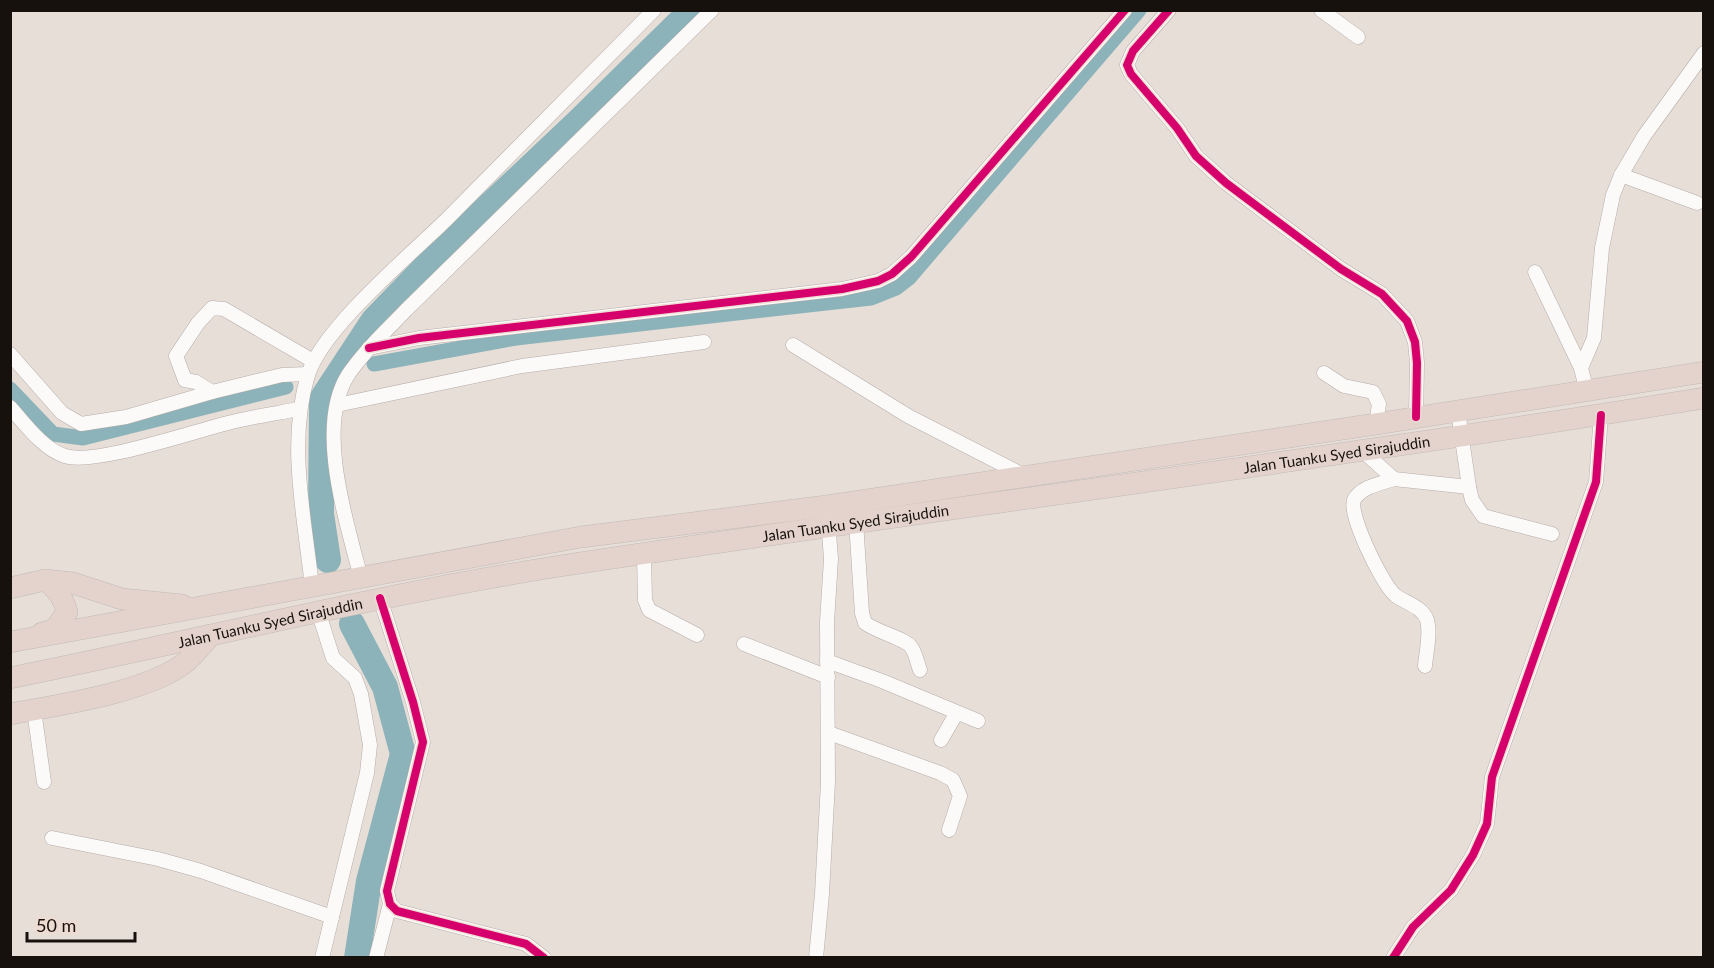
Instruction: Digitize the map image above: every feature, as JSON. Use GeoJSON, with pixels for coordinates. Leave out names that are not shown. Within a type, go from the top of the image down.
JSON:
{"type":"FeatureCollection","features":[{"type":"Feature","properties":{"kind":"highway","name":"Jalan Tuanku Syed Sirajuddin"},"geometry":{"type":"LineString","coordinates":[[10,678],[130,654],[380,598],[560,566],[644,555],[1023,475],[1376,424],[1704,372]]}},
{"type":"Feature","properties":{"kind":"highway","name":"Jalan Tuanku Syed Sirajuddin"},"geometry":{"type":"LineString","coordinates":[[10,642],[206,608],[581,537],[828,516],[856,522],[1364,452],[1704,398]]}},
{"type":"Feature","properties":{"kind":"highway"},"geometry":{"type":"LineString","coordinates":[[10,588],[45,580],[73,583],[122,599],[206,608]]}},
{"type":"Feature","properties":{"kind":"highway"},"geometry":{"type":"LineString","coordinates":[[10,642],[55,629],[67,612],[59,594],[45,580]]}},
{"type":"Feature","properties":{"kind":"highway"},"geometry":{"type":"LineString","coordinates":[[10,714],[126,689],[163,676],[185,662],[212,635]]}},
{"type":"Feature","properties":{"kind":"highway"},"geometry":{"type":"LineString","coordinates":[[126,689],[149,666],[146,657],[130,654]]}},
{"type":"Feature","properties":{"kind":"street"},"geometry":{"type":"LineString","coordinates":[[312,587],[298,454],[299,409],[313,361],[332,335],[396,267],[443,223],[654,10]]}},
{"type":"Feature","properties":{"kind":"street"},"geometry":{"type":"LineString","coordinates":[[361,578],[338,486],[334,447],[337,405],[347,377],[369,348],[712,10]]}},
{"type":"Feature","properties":{"kind":"street"},"geometry":{"type":"LineString","coordinates":[[369,348],[419,338],[842,289],[878,281],[892,274],[911,257],[947,218],[1125,10]]}},
{"type":"Feature","properties":{"kind":"street"},"geometry":{"type":"LineString","coordinates":[[1169,10],[1133,51],[1127,65],[1131,74],[1177,128],[1196,156],[1226,183],[1341,269],[1382,294],[1407,321],[1415,342],[1418,363],[1416,417]]}},
{"type":"Feature","properties":{"kind":"street"},"geometry":{"type":"LineString","coordinates":[[1321,10],[1358,37]]}},
{"type":"Feature","properties":{"kind":"street"},"geometry":{"type":"LineString","coordinates":[[1581,368],[1594,338],[1602,248],[1613,195],[1621,175],[1644,136],[1704,53]]}},
{"type":"Feature","properties":{"kind":"street"},"geometry":{"type":"LineString","coordinates":[[1621,175],[1696,203]]}},
{"type":"Feature","properties":{"kind":"street"},"geometry":{"type":"LineString","coordinates":[[1535,272],[1581,368],[1587,392]]}},
{"type":"Feature","properties":{"kind":"street"},"geometry":{"type":"LineString","coordinates":[[212,392],[196,382],[185,380],[176,356],[198,323],[212,308],[224,309],[313,361]]}},
{"type":"Feature","properties":{"kind":"street"},"geometry":{"type":"LineString","coordinates":[[337,405],[522,366],[704,342]]}},
{"type":"Feature","properties":{"kind":"street"},"geometry":{"type":"LineString","coordinates":[[793,345],[908,416],[1023,475]]}},
{"type":"Feature","properties":{"kind":"street"},"geometry":{"type":"LineString","coordinates":[[10,354],[62,414],[81,424],[126,417],[282,375],[308,374]]}},
{"type":"Feature","properties":{"kind":"street"},"geometry":{"type":"LineString","coordinates":[[1324,373],[1344,386],[1373,392],[1379,404],[1376,424]]}},
{"type":"Feature","properties":{"kind":"street"},"geometry":{"type":"LineString","coordinates":[[10,407],[29,429],[55,452],[75,458],[99,456],[237,420],[299,409]]}},
{"type":"Feature","properties":{"kind":"street"},"geometry":{"type":"LineString","coordinates":[[1458,411],[1472,500],[1483,516],[1552,534]]}},
{"type":"Feature","properties":{"kind":"street"},"geometry":{"type":"LineString","coordinates":[[1393,957],[1413,927],[1451,890],[1473,855],[1487,824],[1492,777],[1596,482],[1601,415]]}},
{"type":"Feature","properties":{"kind":"street"},"geometry":{"type":"LineString","coordinates":[[1364,452],[1394,478]]}},
{"type":"Feature","properties":{"kind":"street"},"geometry":{"type":"LineString","coordinates":[[1425,666],[1426,618],[1420,610],[1394,594],[1388,585],[1374,561],[1353,508],[1355,498],[1367,488],[1394,478],[1469,487]]}},
{"type":"Feature","properties":{"kind":"street"},"geometry":{"type":"LineString","coordinates":[[816,957],[826,843],[829,733],[828,516]]}},
{"type":"Feature","properties":{"kind":"street"},"geometry":{"type":"LineString","coordinates":[[856,522],[862,613],[865,623],[889,637],[904,640],[912,648],[920,670]]}},
{"type":"Feature","properties":{"kind":"street"},"geometry":{"type":"LineString","coordinates":[[644,555],[645,600],[649,610],[697,634]]}},
{"type":"Feature","properties":{"kind":"street"},"geometry":{"type":"LineString","coordinates":[[376,957],[390,904],[387,891],[423,742],[413,702],[380,598]]}},
{"type":"Feature","properties":{"kind":"street"},"geometry":{"type":"LineString","coordinates":[[318,611],[333,658],[355,678],[366,710],[370,745],[367,773],[322,957]]}},
{"type":"Feature","properties":{"kind":"street"},"geometry":{"type":"LineString","coordinates":[[744,644],[828,677]]}},
{"type":"Feature","properties":{"kind":"street"},"geometry":{"type":"LineString","coordinates":[[827,662],[882,681],[978,722]]}},
{"type":"Feature","properties":{"kind":"street"},"geometry":{"type":"LineString","coordinates":[[34,710],[44,782]]}},
{"type":"Feature","properties":{"kind":"street"},"geometry":{"type":"LineString","coordinates":[[941,740],[956,714]]}},
{"type":"Feature","properties":{"kind":"street"},"geometry":{"type":"LineString","coordinates":[[829,733],[940,773],[953,780],[960,796],[949,830]]}},
{"type":"Feature","properties":{"kind":"street"},"geometry":{"type":"LineString","coordinates":[[52,838],[190,868],[238,882],[332,917]]}},
{"type":"Feature","properties":{"kind":"street"},"geometry":{"type":"LineString","coordinates":[[390,904],[397,911],[526,945],[544,957]]}},
{"type":"Feature","properties":{"kind":"waterway"},"geometry":{"type":"LineString","coordinates":[[328,560],[321,514],[322,399],[374,320],[437,255],[692,10]]}},
{"type":"Feature","properties":{"kind":"waterway"},"geometry":{"type":"LineString","coordinates":[[374,364],[516,338],[871,298],[896,288],[909,278],[1139,10]]}},
{"type":"Feature","properties":{"kind":"waterway"},"geometry":{"type":"LineString","coordinates":[[10,389],[53,434],[83,438],[286,387]]}},
{"type":"Feature","properties":{"kind":"waterway"},"geometry":{"type":"LineString","coordinates":[[352,624],[385,687],[403,754],[369,881],[357,958]]}},
{"type":"Feature","properties":{"kind":"cycle path"},"geometry":{"type":"LineString","coordinates":[[369,348],[419,338],[842,289],[878,281],[892,274],[911,257],[1125,10]]}},
{"type":"Feature","properties":{"kind":"cycle path"},"geometry":{"type":"LineString","coordinates":[[1169,10],[1133,51],[1127,65],[1131,74],[1177,128],[1196,156],[1226,183],[1341,269],[1382,294],[1407,321],[1415,342],[1417,363],[1416,417]]}},
{"type":"Feature","properties":{"kind":"cycle path"},"geometry":{"type":"LineString","coordinates":[[1393,958],[1413,927],[1451,890],[1473,855],[1487,824],[1492,777],[1596,482],[1601,415]]}},
{"type":"Feature","properties":{"kind":"cycle path"},"geometry":{"type":"LineString","coordinates":[[380,598],[413,702],[423,742],[387,891],[390,904],[397,911],[526,944],[544,958]]}}]}
